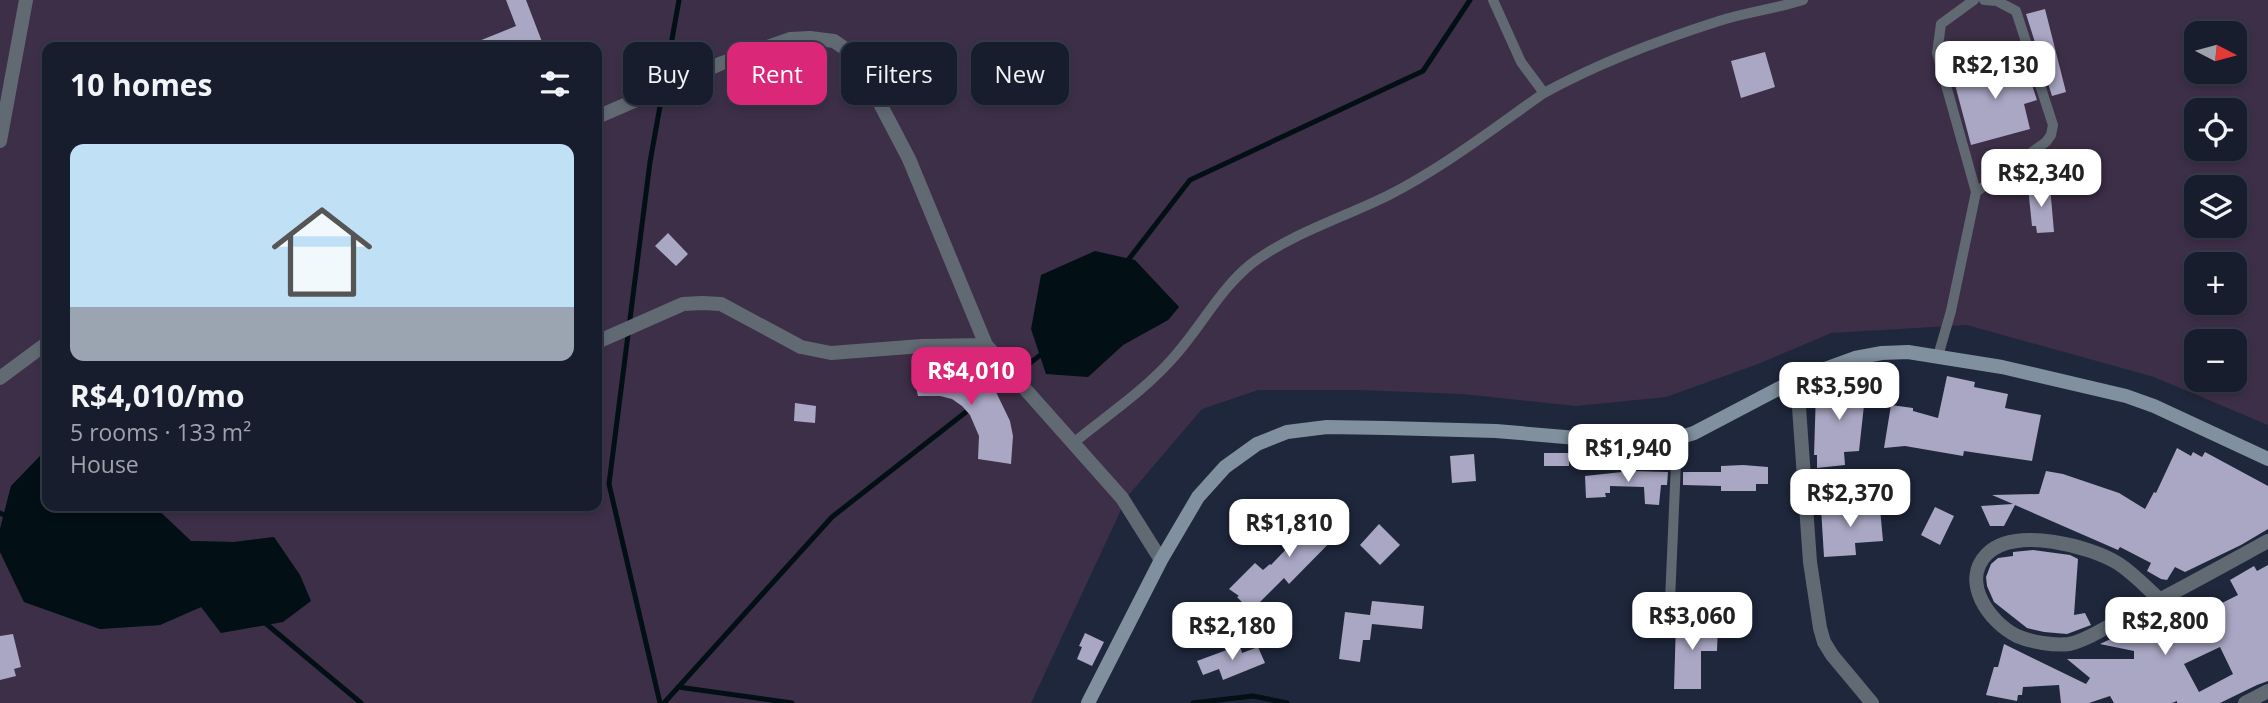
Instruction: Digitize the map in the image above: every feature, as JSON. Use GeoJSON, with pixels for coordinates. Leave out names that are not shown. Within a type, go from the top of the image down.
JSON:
{"type":"FeatureCollection","features":[{"type":"Feature","properties":{"kind":"main road"},"geometry":{"type":"LineString","coordinates":[[1088,703],[1161,560],[1198,497],[1225,467],[1256,444],[1287,432],[1327,427],[1496,431],[1649,442],[1677,439],[1730,415],[1797,379],[1855,358],[1908,352],[2002,367],[2126,396],[2154,406],[2268,459]]}},
{"type":"Feature","properties":{"kind":"street"},"geometry":{"type":"LineString","coordinates":[[0,141],[26,0]]}},
{"type":"Feature","properties":{"kind":"street"},"geometry":{"type":"LineString","coordinates":[[602,115],[722,63],[790,39],[834,41],[850,52],[864,73],[908,159],[986,345],[1122,498],[1161,560]]}},
{"type":"Feature","properties":{"kind":"street"},"geometry":{"type":"LineString","coordinates":[[602,340],[683,304],[702,303],[721,304],[801,347],[831,353],[922,346],[986,345]]}},
{"type":"Feature","properties":{"kind":"street"},"geometry":{"type":"LineString","coordinates":[[0,377],[42,346]]}},
{"type":"Feature","properties":{"kind":"street"},"geometry":{"type":"LineString","coordinates":[[1797,379],[1811,572],[1820,628],[1832,655],[1872,703]]}},
{"type":"Feature","properties":{"kind":"street"},"geometry":{"type":"LineString","coordinates":[[2159,599],[2136,578],[2102,555],[2053,542],[2028,541],[1997,547],[1986,554],[1976,573],[1976,584],[1983,604],[1996,621],[2017,636],[2054,644],[2077,642],[2159,599],[2268,541]]}},
{"type":"Feature","properties":{"kind":"street"},"geometry":{"type":"LineString","coordinates":[[2245,703],[2268,691]]}},
{"type":"Feature","properties":{"kind":"lane"},"geometry":{"type":"LineString","coordinates":[[1493,0],[1521,62],[1544,93]]}},
{"type":"Feature","properties":{"kind":"lane"},"geometry":{"type":"LineString","coordinates":[[1072,444],[1155,377],[1176,355],[1229,284],[1253,263],[1288,242],[1389,195],[1433,170],[1544,93],[1580,74],[1721,20],[1803,0]]}},
{"type":"Feature","properties":{"kind":"lane"},"geometry":{"type":"LineString","coordinates":[[1938,356],[1951,311],[1976,192],[1937,53],[1941,24],[1974,0]]}},
{"type":"Feature","properties":{"kind":"lane"},"geometry":{"type":"LineString","coordinates":[[1976,192],[2046,142],[2052,135],[2053,125],[2016,11],[1997,1],[1984,0]]}},
{"type":"Feature","properties":{"kind":"lane"},"geometry":{"type":"LineString","coordinates":[[1670,601],[1677,439]]}},
{"type":"Feature","properties":{"kind":"shaded area"},"geometry":{"type":"Polygon","coordinates":[[[0,0],[2268,0],[2268,425],[2190,392],[2247,392],[2247,329],[2184,329],[2184,390],[2154,377],[1967,325],[1831,333],[1758,364],[1666,397],[1576,406],[1462,394],[1258,390],[1202,409],[1127,497],[1031,703],[0,703],[0,552],[24,602],[100,629],[160,625],[201,607],[273,537],[234,542],[191,541],[159,511],[602,511],[602,42],[42,42],[41,455],[11,486],[0,529],[0,0]],[[1161,289],[1088,377],[1123,345],[1168,320],[1179,307],[1161,289]]]}},
{"type":"Feature","properties":{"kind":"shaded area"},"geometry":{"type":"Polygon","coordinates":[[[1095,251],[1135,260],[1179,307],[1168,320],[1123,345],[1088,377],[1046,374],[1031,329],[1041,275],[1095,251]]]}},
{"type":"Feature","properties":{"kind":"shaded area"},"geometry":{"type":"Polygon","coordinates":[[[41,455],[42,511],[159,511],[191,541],[234,542],[274,537],[300,575],[311,601],[283,622],[221,633],[201,607],[160,625],[100,629],[24,602],[0,552],[0,529],[11,486],[41,455]]]}},
{"type":"Feature","properties":{"kind":"building"},"geometry":{"type":"Polygon","coordinates":[[[506,0],[526,0],[542,42],[476,42],[516,26],[506,0]]]}},
{"type":"Feature","properties":{"kind":"building"},"geometry":{"type":"Polygon","coordinates":[[[2045,9],[2066,92],[2052,96],[2026,14],[2045,9]]]}},
{"type":"Feature","properties":{"kind":"building"},"geometry":{"type":"Polygon","coordinates":[[[1765,52],[1775,87],[1741,98],[1731,61],[1765,52]]]}},
{"type":"Feature","properties":{"kind":"building"},"geometry":{"type":"Polygon","coordinates":[[[2024,61],[2037,100],[2024,104],[2030,129],[1971,145],[1953,77],[2024,61]]]}},
{"type":"Feature","properties":{"kind":"building"},"geometry":{"type":"Polygon","coordinates":[[[2030,186],[2050,186],[2054,232],[2037,233],[2036,226],[2032,226],[2030,186]]]}},
{"type":"Feature","properties":{"kind":"building"},"geometry":{"type":"Polygon","coordinates":[[[668,233],[688,254],[676,266],[655,246],[668,233]]]}},
{"type":"Feature","properties":{"kind":"building"},"geometry":{"type":"Polygon","coordinates":[[[940,364],[972,371],[996,392],[1010,421],[1013,436],[1011,464],[978,459],[979,436],[970,415],[962,406],[952,399],[940,396],[918,396],[912,368],[940,364]]]}},
{"type":"Feature","properties":{"kind":"building"},"geometry":{"type":"Polygon","coordinates":[[[1947,376],[1975,382],[1974,387],[2008,394],[2005,408],[2041,415],[2032,461],[1964,451],[1963,456],[1905,446],[1884,448],[1891,405],[1913,408],[1913,411],[1938,418],[1947,376]]]}},
{"type":"Feature","properties":{"kind":"building"},"geometry":{"type":"Polygon","coordinates":[[[1848,378],[1867,378],[1859,451],[1844,452],[1845,465],[1817,468],[1817,455],[1814,455],[1816,392],[1832,392],[1833,385],[1847,385],[1848,378]]]}},
{"type":"Feature","properties":{"kind":"building"},"geometry":{"type":"Polygon","coordinates":[[[795,403],[816,406],[815,423],[794,421],[795,403]]]}},
{"type":"Feature","properties":{"kind":"building"},"geometry":{"type":"Polygon","coordinates":[[[2177,448],[2191,456],[2193,452],[2202,457],[2205,452],[2268,486],[2268,529],[2185,572],[2175,567],[2167,580],[2147,571],[2151,563],[2120,547],[2118,550],[2015,505],[2004,526],[1990,526],[1981,506],[2013,504],[1992,495],[2039,494],[2046,471],[2119,493],[2145,509],[2154,492],[2156,493],[2177,448]]]}},
{"type":"Feature","properties":{"kind":"building"},"geometry":{"type":"Polygon","coordinates":[[[1544,453],[1569,453],[1569,466],[1544,466],[1544,453]]]}},
{"type":"Feature","properties":{"kind":"building"},"geometry":{"type":"Polygon","coordinates":[[[1474,454],[1476,481],[1452,483],[1450,456],[1474,454]]]}},
{"type":"Feature","properties":{"kind":"building"},"geometry":{"type":"Polygon","coordinates":[[[1721,466],[1768,467],[1768,484],[1756,484],[1756,491],[1721,491],[1721,486],[1683,485],[1683,472],[1721,472],[1721,466]]]}},
{"type":"Feature","properties":{"kind":"building"},"geometry":{"type":"Polygon","coordinates":[[[1631,471],[1668,472],[1667,485],[1661,485],[1659,505],[1645,504],[1644,487],[1610,486],[1610,493],[1605,493],[1606,497],[1586,498],[1585,476],[1631,471]]]}},
{"type":"Feature","properties":{"kind":"building"},"geometry":{"type":"Polygon","coordinates":[[[1328,505],[1348,524],[1289,584],[1284,578],[1251,611],[1237,597],[1239,596],[1229,589],[1255,563],[1263,570],[1271,565],[1328,505]]]}},
{"type":"Feature","properties":{"kind":"building"},"geometry":{"type":"Polygon","coordinates":[[[1854,505],[1880,508],[1883,541],[1855,543],[1856,555],[1824,557],[1821,508],[1854,505]]]}},
{"type":"Feature","properties":{"kind":"building"},"geometry":{"type":"Polygon","coordinates":[[[1935,507],[1954,516],[1940,545],[1921,535],[1935,507]]]}},
{"type":"Feature","properties":{"kind":"building"},"geometry":{"type":"Polygon","coordinates":[[[1379,524],[1400,545],[1380,565],[1360,545],[1379,524]]]}},
{"type":"Feature","properties":{"kind":"building"},"geometry":{"type":"Polygon","coordinates":[[[2033,550],[2070,555],[2078,559],[2074,615],[2085,613],[2091,625],[2067,634],[2027,628],[1994,602],[1986,577],[1991,564],[1998,558],[2013,556],[2013,552],[2033,550]]]}},
{"type":"Feature","properties":{"kind":"building"},"geometry":{"type":"Polygon","coordinates":[[[2268,565],[2268,681],[2220,703],[2114,703],[2110,696],[2089,703],[2061,703],[2059,685],[2023,687],[2022,695],[2018,695],[2017,701],[1986,695],[2004,644],[2086,684],[2090,678],[2067,659],[2134,659],[2134,651],[2100,644],[2149,621],[2151,625],[2180,611],[2178,607],[2191,601],[2198,615],[2238,595],[2230,580],[2254,566],[2257,571],[2268,565]],[[2220,647],[2184,664],[2199,692],[2233,674],[2220,647]]]}},
{"type":"Feature","properties":{"kind":"building"},"geometry":{"type":"Polygon","coordinates":[[[1372,601],[1424,606],[1422,629],[1372,624],[1370,640],[1363,640],[1360,662],[1339,659],[1345,612],[1370,615],[1372,601]]]}},
{"type":"Feature","properties":{"kind":"building"},"geometry":{"type":"Polygon","coordinates":[[[1676,622],[1718,624],[1717,651],[1701,651],[1701,689],[1674,689],[1676,622]]]}},
{"type":"Feature","properties":{"kind":"building"},"geometry":{"type":"Polygon","coordinates":[[[1085,633],[1104,642],[1092,666],[1077,659],[1085,633]]]}},
{"type":"Feature","properties":{"kind":"building"},"geometry":{"type":"Polygon","coordinates":[[[13,634],[21,667],[14,669],[16,676],[0,680],[0,636],[13,634]]]}},
{"type":"Feature","properties":{"kind":"building"},"geometry":{"type":"Polygon","coordinates":[[[1240,645],[1242,653],[1258,647],[1265,663],[1223,680],[1219,669],[1203,675],[1197,661],[1240,645]]]}},
{"type":"Feature","properties":{"kind":"waterway"},"geometry":{"type":"LineString","coordinates":[[660,703],[609,484],[650,162],[679,0]]}},
{"type":"Feature","properties":{"kind":"waterway"},"geometry":{"type":"LineString","coordinates":[[1125,264],[1190,180],[1423,71],[1470,0]]}},
{"type":"Feature","properties":{"kind":"waterway"},"geometry":{"type":"LineString","coordinates":[[990,394],[1043,353]]}},
{"type":"Feature","properties":{"kind":"waterway"},"geometry":{"type":"LineString","coordinates":[[664,703],[832,517],[971,408]]}},
{"type":"Feature","properties":{"kind":"waterway"},"geometry":{"type":"LineString","coordinates":[[0,513],[10,518]]}},
{"type":"Feature","properties":{"kind":"waterway"},"geometry":{"type":"LineString","coordinates":[[264,622],[361,703]]}},
{"type":"Feature","properties":{"kind":"waterway"},"geometry":{"type":"LineString","coordinates":[[678,687],[792,703]]}},
{"type":"Feature","properties":{"kind":"waterway"},"geometry":{"type":"LineString","coordinates":[[1193,703],[1253,696],[1287,703]]}}]}
